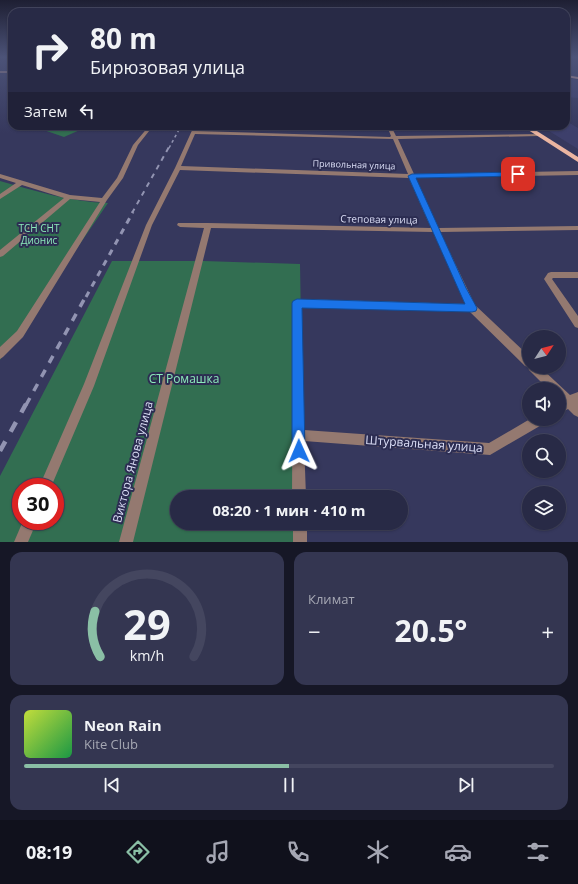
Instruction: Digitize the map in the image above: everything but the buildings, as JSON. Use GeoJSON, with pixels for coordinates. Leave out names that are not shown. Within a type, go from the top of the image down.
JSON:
{"type":"FeatureCollection","features":[{"type":"Feature","properties":{"kind":"main road"},"geometry":{"type":"LineString","coordinates":[[531,130],[578,160]]}},
{"type":"Feature","properties":{"kind":"street"},"geometry":{"type":"LineString","coordinates":[[0,354],[20,334],[104,200],[120,178],[136,145],[148,130]]}},
{"type":"Feature","properties":{"kind":"street"},"geometry":{"type":"LineString","coordinates":[[49,478],[89,386],[149,225],[178,168],[194,130]]}},
{"type":"Feature","properties":{"kind":"street"},"geometry":{"type":"LineString","coordinates":[[216,130],[394,138],[539,135]]}},
{"type":"Feature","properties":{"kind":"street"},"geometry":{"type":"LineString","coordinates":[[391,130],[472,308],[522,356]]}},
{"type":"Feature","properties":{"kind":"street","name":"Привольная улица"},"geometry":{"type":"LineString","coordinates":[[178,168],[412,176],[578,173]]}},
{"type":"Feature","properties":{"kind":"street"},"geometry":{"type":"LineString","coordinates":[[0,176],[69,197],[104,200]]}},
{"type":"Feature","properties":{"kind":"street"},"geometry":{"type":"LineString","coordinates":[[0,197],[20,183]]}},
{"type":"Feature","properties":{"kind":"street"},"geometry":{"type":"LineString","coordinates":[[0,254],[69,197]]}},
{"type":"Feature","properties":{"kind":"street","name":"Степовая улица"},"geometry":{"type":"LineString","coordinates":[[180,225],[436,230],[578,228]]}},
{"type":"Feature","properties":{"kind":"street","name":"Виктора Янова улица"},"geometry":{"type":"LineString","coordinates":[[126,542],[208,225]]}},
{"type":"Feature","properties":{"kind":"street"},"geometry":{"type":"LineString","coordinates":[[578,275],[554,275],[548,277],[548,282],[578,324]]}},
{"type":"Feature","properties":{"kind":"street"},"geometry":{"type":"LineString","coordinates":[[299,490],[297,303],[472,308]]}},
{"type":"Feature","properties":{"kind":"street"},"geometry":{"type":"LineString","coordinates":[[540,374],[549,382]]}},
{"type":"Feature","properties":{"kind":"street"},"geometry":{"type":"LineString","coordinates":[[573,400],[578,411]]}},
{"type":"Feature","properties":{"kind":"street","name":"Штурвальная улица"},"geometry":{"type":"LineString","coordinates":[[298,435],[490,449],[529,426]]}},
{"type":"Feature","properties":{"kind":"street"},"geometry":{"type":"LineString","coordinates":[[21,542],[26,530]]}},
{"type":"Feature","properties":{"kind":"street"},"geometry":{"type":"LineString","coordinates":[[300,530],[300,542]]}},
{"type":"Feature","properties":{"kind":"shaded area"},"geometry":{"type":"Polygon","coordinates":[[[570,82],[578,82],[578,98],[570,97],[570,82]]]}},
{"type":"Feature","properties":{"kind":"shaded area"},"geometry":{"type":"Polygon","coordinates":[[[570,123],[578,128],[578,149],[547,130],[570,130],[570,123]]]}},
{"type":"Feature","properties":{"kind":"green space"},"geometry":{"type":"Polygon","coordinates":[[[44,130],[80,130],[64,137],[44,130]]]}},
{"type":"Feature","properties":{"kind":"green space","name":"ТСН СНТ Дионис"},"geometry":{"type":"Polygon","coordinates":[[[0,181],[80,201],[108,203],[0,360],[0,181]]]}},
{"type":"Feature","properties":{"kind":"green space","name":"СТ Ромашка"},"geometry":{"type":"Polygon","coordinates":[[[112,261],[204,261],[300,264],[304,490],[170,490],[170,530],[304,530],[305,542],[0,542],[0,476],[112,261]]]}},
{"type":"Feature","properties":{"kind":"railway"},"geometry":{"type":"LineString","coordinates":[[169,148],[179,130]]}},
{"type":"Feature","properties":{"kind":"railway"},"geometry":{"type":"LineString","coordinates":[[132,213],[169,147]]}},
{"type":"Feature","properties":{"kind":"railway"},"geometry":{"type":"LineString","coordinates":[[86,297],[133,212]]}},
{"type":"Feature","properties":{"kind":"railway"},"geometry":{"type":"LineString","coordinates":[[26,405],[86,296]]}},
{"type":"Feature","properties":{"kind":"railway"},"geometry":{"type":"LineString","coordinates":[[0,451],[26,404]]}},
{"type":"Feature","properties":{"kind":"route"},"geometry":{"type":"LineString","coordinates":[[299,451],[297,303],[472,308],[412,176],[518,174]]}}]}
